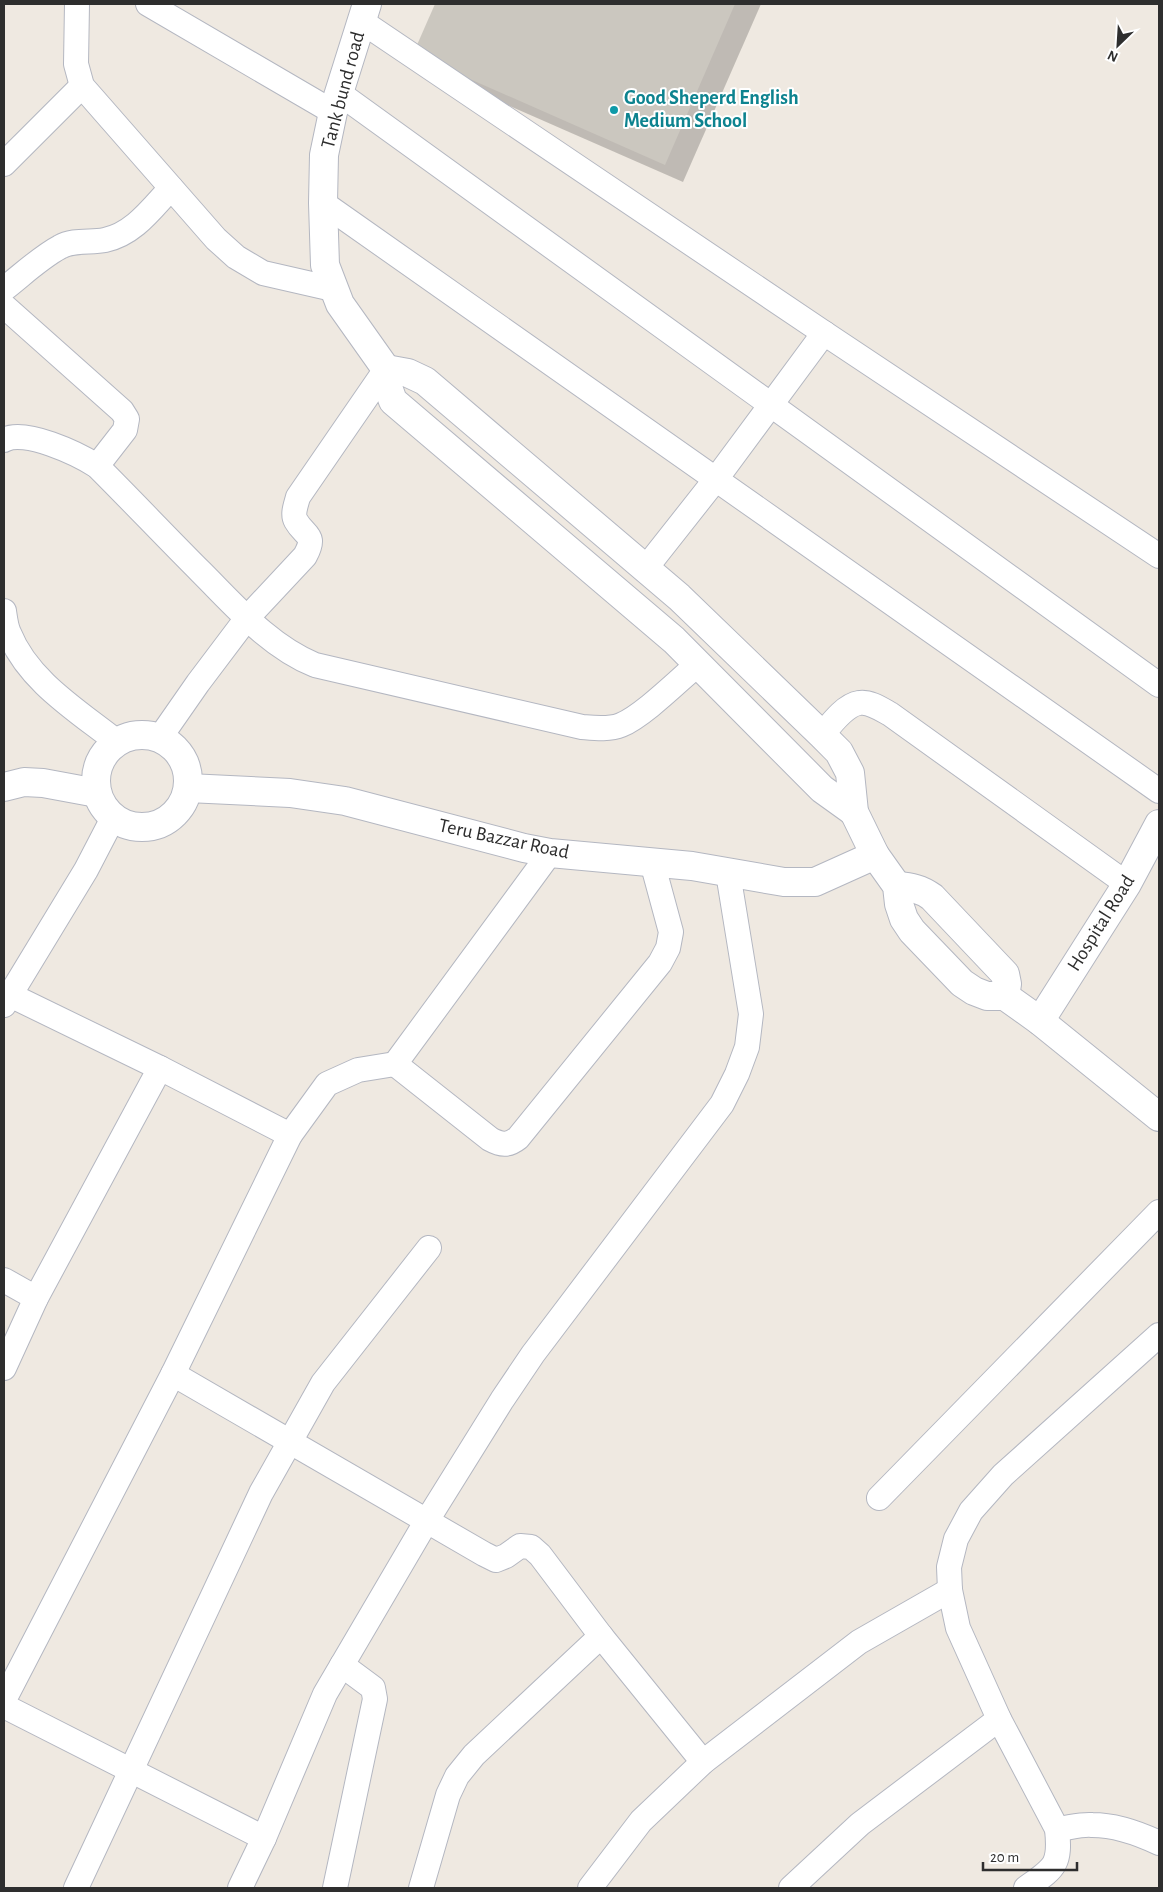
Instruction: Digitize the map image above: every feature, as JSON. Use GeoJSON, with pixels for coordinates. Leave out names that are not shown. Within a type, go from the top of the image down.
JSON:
{"type":"FeatureCollection","features":[{"type":"Feature","properties":{"kind":"street"},"geometry":{"type":"LineString","coordinates":[[77,4],[76,64],[82,86],[216,239],[236,256],[262,273],[333,288]]}},
{"type":"Feature","properties":{"kind":"street"},"geometry":{"type":"LineString","coordinates":[[148,4],[336,102],[771,405],[1159,685]]}},
{"type":"Feature","properties":{"kind":"street"},"geometry":{"type":"LineString","coordinates":[[364,13],[824,333],[1159,556]]}},
{"type":"Feature","properties":{"kind":"street","name":"Tank bund road"},"geometry":{"type":"LineString","coordinates":[[364,13],[336,102],[324,155],[322,203],[325,265],[340,304],[386,369]]}},
{"type":"Feature","properties":{"kind":"street"},"geometry":{"type":"LineString","coordinates":[[4,164],[82,86]]}},
{"type":"Feature","properties":{"kind":"street"},"geometry":{"type":"LineString","coordinates":[[4,289],[61,246],[73,242],[105,240],[121,235],[132,228],[171,188]]}},
{"type":"Feature","properties":{"kind":"street"},"geometry":{"type":"LineString","coordinates":[[322,203],[1159,791]]}},
{"type":"Feature","properties":{"kind":"street"},"geometry":{"type":"LineString","coordinates":[[4,306],[122,411],[127,419],[125,430],[97,466]]}},
{"type":"Feature","properties":{"kind":"street"},"geometry":{"type":"LineString","coordinates":[[645,569],[716,478],[824,333]]}},
{"type":"Feature","properties":{"kind":"street"},"geometry":{"type":"LineString","coordinates":[[386,369],[408,373],[425,381],[679,597],[822,734],[839,752],[850,773],[854,812],[875,855],[897,886],[899,904],[904,919],[912,932],[962,983],[974,992],[987,996],[1005,996],[1040,1021],[1159,1117]]}},
{"type":"Feature","properties":{"kind":"street"},"geometry":{"type":"LineString","coordinates":[[160,738],[198,683],[247,618],[305,556],[310,547],[308,534],[296,520],[294,509],[298,498],[386,369]]}},
{"type":"Feature","properties":{"kind":"street"},"geometry":{"type":"LineString","coordinates":[[386,369],[388,387],[393,402],[674,640],[822,789],[854,812]]}},
{"type":"Feature","properties":{"kind":"street"},"geometry":{"type":"LineString","coordinates":[[4,440],[10,437],[32,439],[79,455],[97,466],[247,618],[278,646],[296,657],[315,665],[582,727],[599,729],[621,726],[640,714],[698,664]]}},
{"type":"Feature","properties":{"kind":"street"},"geometry":{"type":"LineString","coordinates":[[4,611],[9,633],[32,671],[49,688],[117,742]]}},
{"type":"Feature","properties":{"kind":"street"},"geometry":{"type":"LineString","coordinates":[[822,734],[842,712],[859,703],[875,706],[898,719],[1127,884]]}},
{"type":"Feature","properties":{"kind":"street"},"geometry":{"type":"LineString","coordinates":[[145,735],[160,738],[172,746],[182,757],[188,772],[188,788],[183,804],[173,816],[159,825],[144,828],[128,826],[113,818],[103,806],[97,793],[95,779],[98,764],[106,752],[117,742],[130,736],[145,735]]}},
{"type":"Feature","properties":{"kind":"street"},"geometry":{"type":"LineString","coordinates":[[4,787],[24,782],[43,783],[97,793]]}},
{"type":"Feature","properties":{"kind":"street","name":"Teru Bazzar Road"},"geometry":{"type":"LineString","coordinates":[[188,788],[316,795],[550,853],[692,866],[784,882],[815,882],[875,855]]}},
{"type":"Feature","properties":{"kind":"street"},"geometry":{"type":"LineString","coordinates":[[113,818],[86,870],[7,1000],[160,1068],[290,1135]]}},
{"type":"Feature","properties":{"kind":"street","name":"Hospital Road"},"geometry":{"type":"LineString","coordinates":[[1040,1021],[1127,884],[1159,824]]}},
{"type":"Feature","properties":{"kind":"street"},"geometry":{"type":"LineString","coordinates":[[4,1700],[173,1374],[290,1135],[327,1084],[358,1070],[395,1064],[550,853]]}},
{"type":"Feature","properties":{"kind":"street"},"geometry":{"type":"LineString","coordinates":[[395,1064],[490,1139],[500,1144],[510,1144],[518,1138],[660,963],[668,948],[671,932],[652,862]]}},
{"type":"Feature","properties":{"kind":"street"},"geometry":{"type":"LineString","coordinates":[[240,1888],[264,1838],[326,1694],[426,1522],[533,1354],[722,1104],[737,1074],[747,1047],[751,1014],[728,873]]}},
{"type":"Feature","properties":{"kind":"street"},"geometry":{"type":"LineString","coordinates":[[897,886],[922,890],[932,897],[1005,974],[1007,984],[1005,996]]}},
{"type":"Feature","properties":{"kind":"street"},"geometry":{"type":"LineString","coordinates":[[4,1368],[36,1298],[160,1068]]}},
{"type":"Feature","properties":{"kind":"street"},"geometry":{"type":"LineString","coordinates":[[879,1498],[1159,1212]]}},
{"type":"Feature","properties":{"kind":"street"},"geometry":{"type":"LineString","coordinates":[[76,1888],[261,1493],[289,1442],[322,1383],[429,1248]]}},
{"type":"Feature","properties":{"kind":"street"},"geometry":{"type":"LineString","coordinates":[[4,1280],[36,1298]]}},
{"type":"Feature","properties":{"kind":"street"},"geometry":{"type":"LineString","coordinates":[[1026,1888],[1047,1873],[1055,1863],[1059,1850],[1057,1830],[999,1720],[958,1628],[950,1590],[949,1566],[956,1539],[971,1511],[1003,1475],[1159,1335]]}},
{"type":"Feature","properties":{"kind":"street"},"geometry":{"type":"LineString","coordinates":[[173,1374],[426,1522],[496,1560],[506,1556],[520,1546],[531,1547],[540,1554],[601,1636],[703,1762]]}},
{"type":"Feature","properties":{"kind":"street"},"geometry":{"type":"LineString","coordinates":[[590,1888],[642,1821],[703,1762],[860,1642],[950,1590]]}},
{"type":"Feature","properties":{"kind":"street"},"geometry":{"type":"LineString","coordinates":[[421,1888],[442,1814],[457,1776],[474,1755],[601,1636]]}},
{"type":"Feature","properties":{"kind":"street"},"geometry":{"type":"LineString","coordinates":[[335,1888],[374,1699],[373,1688],[342,1665]]}},
{"type":"Feature","properties":{"kind":"street"},"geometry":{"type":"LineString","coordinates":[[4,1706],[264,1838]]}},
{"type":"Feature","properties":{"kind":"street"},"geometry":{"type":"LineString","coordinates":[[791,1888],[860,1824],[999,1720]]}},
{"type":"Feature","properties":{"kind":"street"},"geometry":{"type":"LineString","coordinates":[[1057,1830],[1090,1824],[1114,1827],[1159,1843]]}},
{"type":"Feature","properties":{"kind":"building","name":"Good Sheperd English Medium School"},"geometry":{"type":"Polygon","coordinates":[[[435,4],[735,4],[665,165],[413,54],[435,4]]]}},
{"type":"Feature","properties":{"kind":"place","name":"Good Sheperd English Medium School"},"geometry":{"type":"Point","coordinates":[614,110]}}]}
